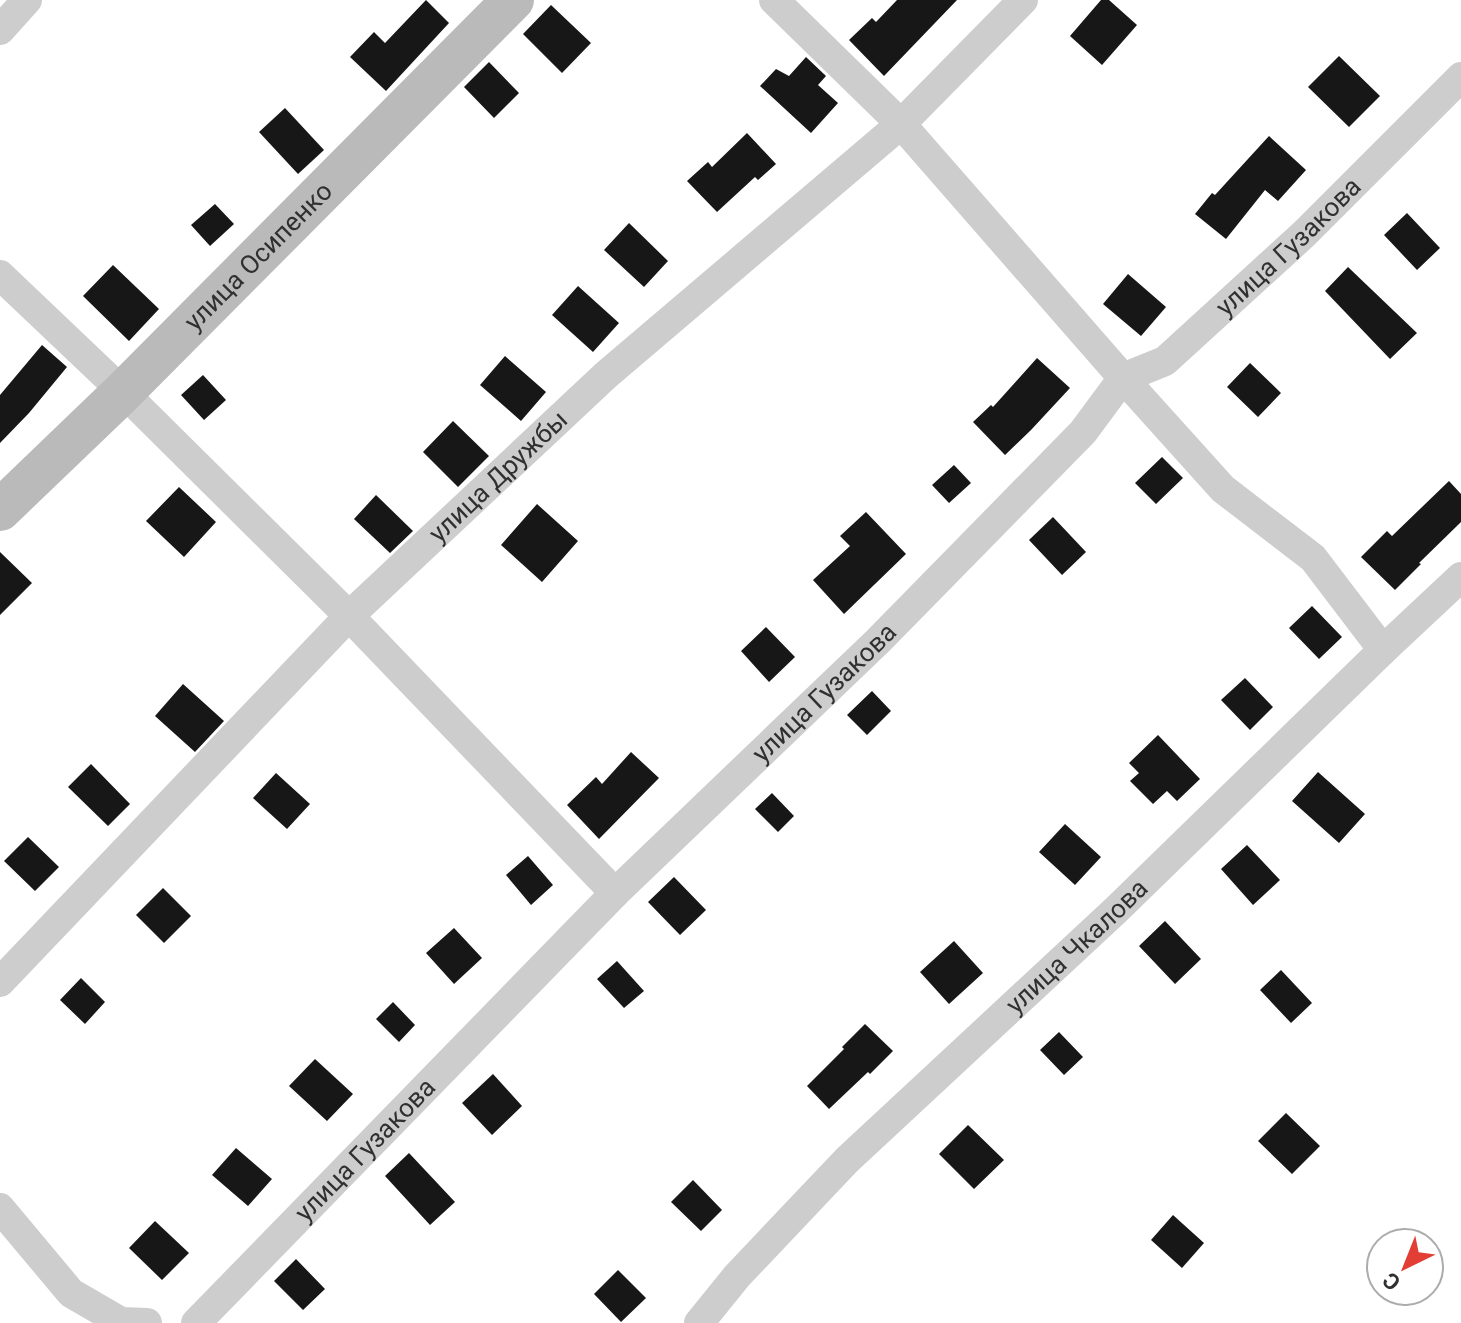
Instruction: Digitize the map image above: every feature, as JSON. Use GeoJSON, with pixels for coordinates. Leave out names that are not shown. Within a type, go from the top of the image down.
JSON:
{"type":"FeatureCollection","features":[{"type":"Feature","properties":{"kind":"main road","name":"улица Осипенко"},"geometry":{"type":"LineString","coordinates":[[0,510],[123,392],[513,0]]}},
{"type":"Feature","properties":{"kind":"street"},"geometry":{"type":"LineString","coordinates":[[0,30],[27,0]]}},
{"type":"Feature","properties":{"kind":"street"},"geometry":{"type":"LineString","coordinates":[[774,0],[901,124],[1223,489],[1313,558],[1383,650]]}},
{"type":"Feature","properties":{"kind":"street","name":"улица Дружбы"},"geometry":{"type":"LineString","coordinates":[[0,982],[349,616],[606,375],[901,124],[1023,0]]}},
{"type":"Feature","properties":{"kind":"street","name":"улица Гузакова"},"geometry":{"type":"LineString","coordinates":[[196,1323],[615,893],[878,641],[1083,432],[1123,378],[1165,361],[1304,234],[1461,77]]}},
{"type":"Feature","properties":{"kind":"street"},"geometry":{"type":"LineString","coordinates":[[0,275],[349,616],[615,893]]}},
{"type":"Feature","properties":{"kind":"street","name":"улица Чкалова"},"geometry":{"type":"LineString","coordinates":[[699,1323],[737,1276],[847,1160],[1127,900],[1461,577]]}},
{"type":"Feature","properties":{"kind":"street"},"geometry":{"type":"LineString","coordinates":[[0,1208],[71,1293],[121,1322],[147,1323]]}},
{"type":"Feature","properties":{"kind":"building"},"geometry":{"type":"Polygon","coordinates":[[[426,0],[449,23],[386,91],[350,57],[374,32],[385,43],[426,0]]]}},
{"type":"Feature","properties":{"kind":"building"},"geometry":{"type":"Polygon","coordinates":[[[897,0],[957,0],[884,76],[849,40],[872,18],[876,22],[897,0]]]}},
{"type":"Feature","properties":{"kind":"building"},"geometry":{"type":"Polygon","coordinates":[[[1101,0],[1109,0],[1137,25],[1102,65],[1070,36],[1101,0]]]}},
{"type":"Feature","properties":{"kind":"building"},"geometry":{"type":"Polygon","coordinates":[[[551,5],[591,43],[562,73],[523,34],[551,5]]]}},
{"type":"Feature","properties":{"kind":"building"},"geometry":{"type":"Polygon","coordinates":[[[1339,56],[1380,96],[1349,127],[1308,87],[1339,56]]]}},
{"type":"Feature","properties":{"kind":"building"},"geometry":{"type":"Polygon","coordinates":[[[806,57],[826,76],[818,85],[838,103],[811,133],[760,86],[776,69],[789,76],[806,57]]]}},
{"type":"Feature","properties":{"kind":"building"},"geometry":{"type":"Polygon","coordinates":[[[489,62],[519,93],[494,118],[464,87],[489,62]]]}},
{"type":"Feature","properties":{"kind":"building"},"geometry":{"type":"Polygon","coordinates":[[[285,108],[324,150],[298,174],[259,132],[285,108]]]}},
{"type":"Feature","properties":{"kind":"building"},"geometry":{"type":"Polygon","coordinates":[[[747,133],[776,164],[758,180],[755,177],[717,212],[687,181],[708,162],[712,167],[747,133]]]}},
{"type":"Feature","properties":{"kind":"building"},"geometry":{"type":"Polygon","coordinates":[[[1269,136],[1306,170],[1278,201],[1265,190],[1226,239],[1195,214],[1269,136]]]}},
{"type":"Feature","properties":{"kind":"building"},"geometry":{"type":"Polygon","coordinates":[[[215,204],[234,224],[210,246],[191,225],[215,204]]]}},
{"type":"Feature","properties":{"kind":"building"},"geometry":{"type":"Polygon","coordinates":[[[1407,213],[1440,248],[1417,270],[1384,235],[1407,213]]]}},
{"type":"Feature","properties":{"kind":"building"},"geometry":{"type":"Polygon","coordinates":[[[629,223],[668,261],[644,287],[604,250],[629,223]]]}},
{"type":"Feature","properties":{"kind":"building"},"geometry":{"type":"Polygon","coordinates":[[[113,265],[159,309],[129,341],[83,296],[113,265]]]}},
{"type":"Feature","properties":{"kind":"building"},"geometry":{"type":"Polygon","coordinates":[[[1348,267],[1417,333],[1390,359],[1325,291],[1348,267]]]}},
{"type":"Feature","properties":{"kind":"building"},"geometry":{"type":"Polygon","coordinates":[[[1128,274],[1166,307],[1141,336],[1103,304],[1128,274]]]}},
{"type":"Feature","properties":{"kind":"building"},"geometry":{"type":"Polygon","coordinates":[[[578,286],[619,323],[593,352],[552,315],[578,286]]]}},
{"type":"Feature","properties":{"kind":"building"},"geometry":{"type":"Polygon","coordinates":[[[42,345],[67,367],[0,443],[0,395],[42,345]]]}},
{"type":"Feature","properties":{"kind":"building"},"geometry":{"type":"Polygon","coordinates":[[[505,356],[546,392],[521,421],[480,385],[505,356]]]}},
{"type":"Feature","properties":{"kind":"building"},"geometry":{"type":"Polygon","coordinates":[[[1037,358],[1070,388],[1005,455],[973,422],[991,405],[993,407],[1037,358]]]}},
{"type":"Feature","properties":{"kind":"building"},"geometry":{"type":"Polygon","coordinates":[[[1250,363],[1281,393],[1258,417],[1227,387],[1250,363]]]}},
{"type":"Feature","properties":{"kind":"building"},"geometry":{"type":"Polygon","coordinates":[[[203,375],[226,400],[204,420],[181,395],[203,375]]]}},
{"type":"Feature","properties":{"kind":"building"},"geometry":{"type":"Polygon","coordinates":[[[453,421],[489,456],[458,487],[423,452],[453,421]]]}},
{"type":"Feature","properties":{"kind":"building"},"geometry":{"type":"Polygon","coordinates":[[[1162,457],[1183,478],[1156,504],[1135,483],[1162,457]]]}},
{"type":"Feature","properties":{"kind":"building"},"geometry":{"type":"Polygon","coordinates":[[[954,465],[971,483],[949,503],[932,485],[954,465]]]}},
{"type":"Feature","properties":{"kind":"building"},"geometry":{"type":"Polygon","coordinates":[[[1449,481],[1461,494],[1461,522],[1395,590],[1361,557],[1387,531],[1392,536],[1449,481]]]}},
{"type":"Feature","properties":{"kind":"building"},"geometry":{"type":"Polygon","coordinates":[[[179,487],[216,522],[184,557],[146,521],[179,487]]]}},
{"type":"Feature","properties":{"kind":"building"},"geometry":{"type":"Polygon","coordinates":[[[376,495],[413,531],[390,553],[354,519],[376,495]]]}},
{"type":"Feature","properties":{"kind":"building"},"geometry":{"type":"Polygon","coordinates":[[[537,504],[578,541],[542,582],[501,545],[537,504]]]}},
{"type":"Feature","properties":{"kind":"building"},"geometry":{"type":"Polygon","coordinates":[[[866,512],[906,554],[844,614],[813,580],[850,546],[840,536],[866,512]]]}},
{"type":"Feature","properties":{"kind":"building"},"geometry":{"type":"Polygon","coordinates":[[[1053,517],[1086,552],[1062,575],[1029,540],[1053,517]]]}},
{"type":"Feature","properties":{"kind":"building"},"geometry":{"type":"Polygon","coordinates":[[[0,552],[32,583],[0,615],[0,552]]]}},
{"type":"Feature","properties":{"kind":"building"},"geometry":{"type":"Polygon","coordinates":[[[1312,606],[1342,637],[1319,659],[1289,628],[1312,606]]]}},
{"type":"Feature","properties":{"kind":"building"},"geometry":{"type":"Polygon","coordinates":[[[766,627],[795,657],[769,682],[741,651],[766,627]]]}},
{"type":"Feature","properties":{"kind":"building"},"geometry":{"type":"Polygon","coordinates":[[[1245,678],[1273,707],[1250,730],[1221,700],[1245,678]]]}},
{"type":"Feature","properties":{"kind":"building"},"geometry":{"type":"Polygon","coordinates":[[[183,684],[224,721],[195,752],[155,716],[183,684]]]}},
{"type":"Feature","properties":{"kind":"building"},"geometry":{"type":"Polygon","coordinates":[[[872,691],[891,711],[867,735],[847,715],[872,691]]]}},
{"type":"Feature","properties":{"kind":"building"},"geometry":{"type":"Polygon","coordinates":[[[1158,735],[1200,779],[1177,801],[1167,791],[1153,804],[1130,781],[1139,773],[1129,763],[1158,735]]]}},
{"type":"Feature","properties":{"kind":"building"},"geometry":{"type":"Polygon","coordinates":[[[631,752],[659,778],[599,839],[567,805],[596,777],[602,784],[631,752]]]}},
{"type":"Feature","properties":{"kind":"building"},"geometry":{"type":"Polygon","coordinates":[[[91,764],[130,804],[108,826],[68,787],[91,764]]]}},
{"type":"Feature","properties":{"kind":"building"},"geometry":{"type":"Polygon","coordinates":[[[1318,772],[1365,814],[1339,843],[1292,801],[1318,772]]]}},
{"type":"Feature","properties":{"kind":"building"},"geometry":{"type":"Polygon","coordinates":[[[276,773],[310,804],[287,829],[253,798],[276,773]]]}},
{"type":"Feature","properties":{"kind":"building"},"geometry":{"type":"Polygon","coordinates":[[[772,793],[794,816],[778,832],[755,809],[772,793]]]}},
{"type":"Feature","properties":{"kind":"building"},"geometry":{"type":"Polygon","coordinates":[[[1065,824],[1101,857],[1075,885],[1039,852],[1065,824]]]}},
{"type":"Feature","properties":{"kind":"building"},"geometry":{"type":"Polygon","coordinates":[[[28,837],[59,867],[35,891],[4,861],[28,837]]]}},
{"type":"Feature","properties":{"kind":"building"},"geometry":{"type":"Polygon","coordinates":[[[1247,845],[1280,880],[1253,905],[1221,869],[1247,845]]]}},
{"type":"Feature","properties":{"kind":"building"},"geometry":{"type":"Polygon","coordinates":[[[528,856],[553,885],[531,905],[506,875],[528,856]]]}},
{"type":"Feature","properties":{"kind":"building"},"geometry":{"type":"Polygon","coordinates":[[[674,877],[706,910],[680,935],[648,902],[674,877]]]}},
{"type":"Feature","properties":{"kind":"building"},"geometry":{"type":"Polygon","coordinates":[[[163,888],[191,916],[164,943],[136,915],[163,888]]]}},
{"type":"Feature","properties":{"kind":"building"},"geometry":{"type":"Polygon","coordinates":[[[1165,921],[1201,959],[1175,984],[1139,946],[1165,921]]]}},
{"type":"Feature","properties":{"kind":"building"},"geometry":{"type":"Polygon","coordinates":[[[454,928],[482,958],[454,984],[426,953],[454,928]]]}},
{"type":"Feature","properties":{"kind":"building"},"geometry":{"type":"Polygon","coordinates":[[[954,941],[983,973],[949,1004],[920,972],[954,941]]]}},
{"type":"Feature","properties":{"kind":"building"},"geometry":{"type":"Polygon","coordinates":[[[617,961],[644,991],[624,1008],[597,979],[617,961]]]}},
{"type":"Feature","properties":{"kind":"building"},"geometry":{"type":"Polygon","coordinates":[[[1281,970],[1312,1003],[1291,1023],[1260,990],[1281,970]]]}},
{"type":"Feature","properties":{"kind":"building"},"geometry":{"type":"Polygon","coordinates":[[[81,978],[105,1002],[85,1024],[60,1000],[81,978]]]}},
{"type":"Feature","properties":{"kind":"building"},"geometry":{"type":"Polygon","coordinates":[[[393,1002],[415,1025],[399,1042],[376,1019],[393,1002]]]}},
{"type":"Feature","properties":{"kind":"building"},"geometry":{"type":"Polygon","coordinates":[[[865,1024],[893,1051],[829,1109],[807,1086],[865,1024]]]}},
{"type":"Feature","properties":{"kind":"building"},"geometry":{"type":"Polygon","coordinates":[[[1059,1032],[1083,1057],[1064,1075],[1040,1050],[1059,1032]]]}},
{"type":"Feature","properties":{"kind":"building"},"geometry":{"type":"Polygon","coordinates":[[[315,1059],[353,1094],[327,1121],[289,1086],[315,1059]]]}},
{"type":"Feature","properties":{"kind":"building"},"geometry":{"type":"Polygon","coordinates":[[[493,1074],[522,1106],[492,1135],[462,1103],[493,1074]]]}},
{"type":"Feature","properties":{"kind":"building"},"geometry":{"type":"Polygon","coordinates":[[[1286,1113],[1320,1146],[1292,1174],[1258,1141],[1286,1113]]]}},
{"type":"Feature","properties":{"kind":"building"},"geometry":{"type":"Polygon","coordinates":[[[968,1125],[1004,1160],[974,1189],[939,1154],[968,1125]]]}},
{"type":"Feature","properties":{"kind":"building"},"geometry":{"type":"Polygon","coordinates":[[[236,1148],[272,1179],[248,1206],[212,1175],[236,1148]]]}},
{"type":"Feature","properties":{"kind":"building"},"geometry":{"type":"Polygon","coordinates":[[[409,1153],[455,1202],[430,1225],[385,1176],[409,1153]]]}},
{"type":"Feature","properties":{"kind":"building"},"geometry":{"type":"Polygon","coordinates":[[[693,1180],[722,1210],[701,1231],[671,1202],[693,1180]]]}},
{"type":"Feature","properties":{"kind":"building"},"geometry":{"type":"Polygon","coordinates":[[[1173,1215],[1204,1243],[1182,1268],[1151,1240],[1173,1215]]]}},
{"type":"Feature","properties":{"kind":"building"},"geometry":{"type":"Polygon","coordinates":[[[155,1221],[189,1253],[162,1280],[129,1248],[155,1221]]]}},
{"type":"Feature","properties":{"kind":"building"},"geometry":{"type":"Polygon","coordinates":[[[296,1259],[325,1289],[303,1310],[274,1281],[296,1259]]]}},
{"type":"Feature","properties":{"kind":"building"},"geometry":{"type":"Polygon","coordinates":[[[618,1270],[646,1298],[621,1322],[594,1294],[618,1270]]]}}]}
